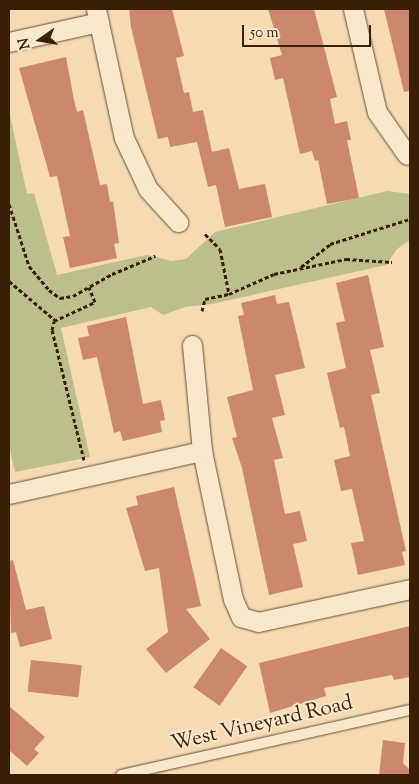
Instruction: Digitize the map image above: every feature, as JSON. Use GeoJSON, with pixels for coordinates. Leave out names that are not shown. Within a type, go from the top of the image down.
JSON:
{"type":"FeatureCollection","features":[{"type":"Feature","properties":{"kind":"street"},"geometry":{"type":"LineString","coordinates":[[353,9],[377,112],[407,154]]}},
{"type":"Feature","properties":{"kind":"street"},"geometry":{"type":"LineString","coordinates":[[9,42],[97,16],[124,138],[148,189],[178,222]]}},
{"type":"Feature","properties":{"kind":"street"},"geometry":{"type":"LineString","coordinates":[[192,345],[202,452],[233,599],[241,617],[258,622],[410,589]]}},
{"type":"Feature","properties":{"kind":"street"},"geometry":{"type":"LineString","coordinates":[[9,494],[202,452]]}},
{"type":"Feature","properties":{"kind":"lane","name":"West Vineyard Road"},"geometry":{"type":"LineString","coordinates":[[121,775],[410,710]]}},
{"type":"Feature","properties":{"kind":"path"},"geometry":{"type":"LineString","coordinates":[[9,204],[30,266],[54,296],[66,297],[155,256]]}},
{"type":"Feature","properties":{"kind":"path"},"geometry":{"type":"LineString","coordinates":[[301,267],[330,244],[410,219]]}},
{"type":"Feature","properties":{"kind":"path"},"geometry":{"type":"LineString","coordinates":[[205,234],[220,249],[229,294]]}},
{"type":"Feature","properties":{"kind":"path"},"geometry":{"type":"LineString","coordinates":[[202,311],[205,299],[229,294],[274,274],[301,267],[346,259],[392,262]]}},
{"type":"Feature","properties":{"kind":"path"},"geometry":{"type":"LineString","coordinates":[[9,280],[55,320]]}},
{"type":"Feature","properties":{"kind":"path"},"geometry":{"type":"LineString","coordinates":[[84,460],[52,330],[55,320],[95,302],[89,287]]}},
{"type":"Feature","properties":{"kind":"green space"},"geometry":{"type":"Polygon","coordinates":[[[9,111],[27,194],[34,193],[57,275],[147,255],[172,261],[186,259],[215,232],[387,191],[410,194],[410,240],[397,249],[386,265],[212,304],[185,307],[163,315],[151,307],[61,328],[90,457],[15,472],[9,445],[9,111]]]}},
{"type":"Feature","properties":{"kind":"building"},"geometry":{"type":"Polygon","coordinates":[[[129,9],[172,9],[184,56],[176,58],[184,93],[189,92],[193,112],[203,110],[212,152],[229,148],[239,189],[265,184],[272,217],[225,227],[216,185],[208,187],[197,142],[170,147],[168,137],[158,139],[131,27],[129,9]]]}},
{"type":"Feature","properties":{"kind":"building"},"geometry":{"type":"Polygon","coordinates":[[[268,9],[314,9],[337,97],[330,99],[335,124],[347,121],[351,140],[347,140],[359,198],[327,204],[318,160],[315,161],[312,151],[300,154],[283,78],[275,80],[270,58],[282,55],[268,9]]]}},
{"type":"Feature","properties":{"kind":"building"},"geometry":{"type":"Polygon","coordinates":[[[384,9],[410,9],[410,91],[404,92],[384,9]]]}},
{"type":"Feature","properties":{"kind":"building"},"geometry":{"type":"Polygon","coordinates":[[[66,57],[77,112],[83,110],[100,185],[107,184],[110,202],[113,201],[119,243],[114,244],[117,258],[70,268],[63,237],[70,236],[57,176],[50,177],[19,68],[66,57]]]}},
{"type":"Feature","properties":{"kind":"building"},"geometry":{"type":"Polygon","coordinates":[[[368,275],[384,347],[370,350],[380,393],[371,395],[406,551],[402,552],[405,565],[358,575],[351,543],[364,541],[352,489],[341,491],[334,460],[350,456],[344,427],[340,428],[327,373],[346,368],[336,323],[345,321],[336,283],[368,275]]]}},
{"type":"Feature","properties":{"kind":"building"},"geometry":{"type":"Polygon","coordinates":[[[275,295],[277,304],[289,302],[305,368],[275,375],[285,415],[272,418],[283,458],[274,460],[285,514],[300,511],[307,541],[293,544],[303,587],[269,595],[242,468],[232,438],[237,437],[227,397],[253,390],[238,316],[244,315],[241,303],[275,295]]]}},
{"type":"Feature","properties":{"kind":"building"},"geometry":{"type":"Polygon","coordinates":[[[126,317],[143,404],[161,400],[165,420],[160,421],[162,432],[123,441],[120,431],[114,433],[97,357],[83,360],[78,338],[89,336],[87,326],[126,317]]]}},
{"type":"Feature","properties":{"kind":"building"},"geometry":{"type":"Polygon","coordinates":[[[174,487],[201,606],[186,609],[210,639],[166,673],[146,649],[168,632],[159,568],[145,571],[126,508],[138,505],[136,496],[174,487]]]}},
{"type":"Feature","properties":{"kind":"building"},"geometry":{"type":"Polygon","coordinates":[[[13,560],[26,610],[44,606],[52,639],[20,647],[16,632],[11,633],[9,561],[13,560]]]}},
{"type":"Feature","properties":{"kind":"building"},"geometry":{"type":"Polygon","coordinates":[[[410,626],[410,677],[394,680],[392,675],[324,688],[326,696],[270,713],[259,663],[410,626]]]}},
{"type":"Feature","properties":{"kind":"building"},"geometry":{"type":"Polygon","coordinates":[[[221,648],[247,666],[220,706],[193,687],[221,648]]]}},
{"type":"Feature","properties":{"kind":"building"},"geometry":{"type":"Polygon","coordinates":[[[31,660],[82,665],[78,697],[28,692],[31,660]]]}},
{"type":"Feature","properties":{"kind":"building"},"geometry":{"type":"Polygon","coordinates":[[[9,706],[45,737],[34,749],[39,753],[27,766],[9,750],[9,706]]]}},
{"type":"Feature","properties":{"kind":"building"},"geometry":{"type":"Polygon","coordinates":[[[383,740],[405,743],[403,763],[410,770],[410,775],[379,775],[383,740]]]}}]}
